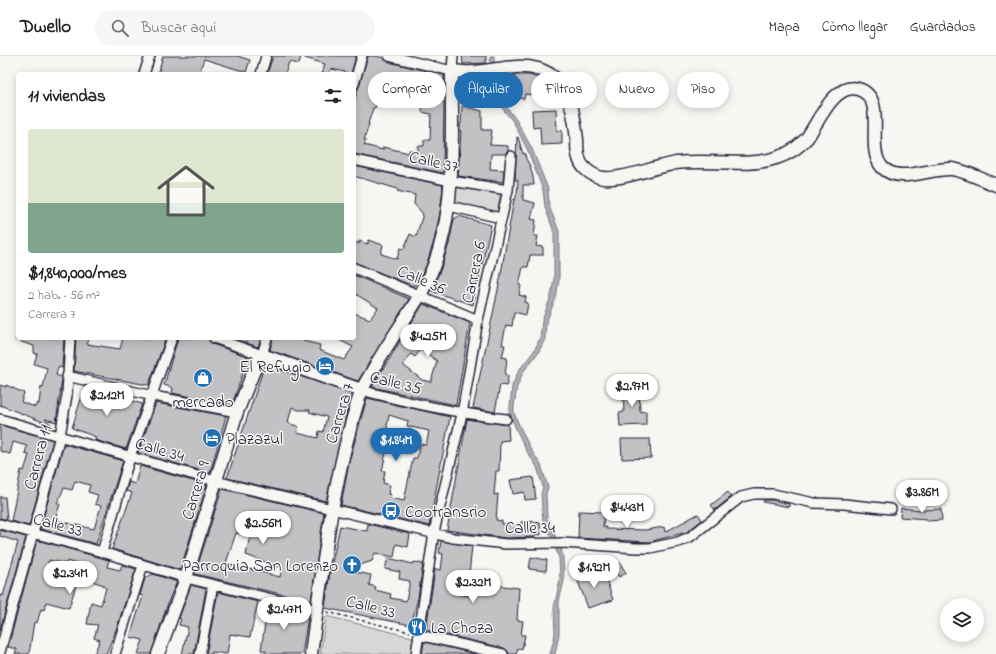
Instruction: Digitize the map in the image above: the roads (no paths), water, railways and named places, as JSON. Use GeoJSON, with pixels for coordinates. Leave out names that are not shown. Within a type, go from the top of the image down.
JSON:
{"type":"FeatureCollection","features":[{"type":"Feature","properties":{"kind":"main road"},"geometry":{"type":"LineString","coordinates":[[452,71],[472,73],[506,67],[537,69],[550,75],[560,83],[567,94],[572,107],[579,158],[586,170],[600,178],[617,177],[676,163],[758,162],[776,158],[793,150],[806,139],[834,97],[843,90],[858,88],[869,96],[874,107],[876,154],[882,167],[895,174],[911,174],[938,169],[953,170],[996,185]]}},
{"type":"Feature","properties":{"kind":"main road","name":"Carrera 7"},"geometry":{"type":"LineString","coordinates":[[311,654],[332,509],[345,449],[361,390],[389,342],[420,295],[440,252],[449,206],[451,181],[452,71]]}},
{"type":"Feature","properties":{"kind":"main road","name":"Calle 35"},"geometry":{"type":"LineString","coordinates":[[262,355],[361,390]]}},
{"type":"Feature","properties":{"kind":"main road","name":"Carrera 9"},"geometry":{"type":"LineString","coordinates":[[158,654],[186,578],[237,412],[257,362],[262,355]]}},
{"type":"Feature","properties":{"kind":"street"},"geometry":{"type":"LineString","coordinates":[[145,72],[150,56]]}},
{"type":"Feature","properties":{"kind":"street"},"geometry":{"type":"LineString","coordinates":[[261,72],[266,56]]}},
{"type":"Feature","properties":{"kind":"street"},"geometry":{"type":"LineString","coordinates":[[356,77],[362,56]]}},
{"type":"Feature","properties":{"kind":"street"},"geometry":{"type":"LineString","coordinates":[[389,56],[452,71]]}},
{"type":"Feature","properties":{"kind":"street","name":"Carrera 7"},"geometry":{"type":"LineString","coordinates":[[452,71],[453,56]]}},
{"type":"Feature","properties":{"kind":"street","name":"Carrera 6"},"geometry":{"type":"LineString","coordinates":[[416,654],[434,532],[462,414],[478,320],[508,190],[511,156]]}},
{"type":"Feature","properties":{"kind":"street","name":"Calle 37"},"geometry":{"type":"LineString","coordinates":[[356,160],[451,181],[508,190]]}},
{"type":"Feature","properties":{"kind":"street"},"geometry":{"type":"LineString","coordinates":[[449,206],[501,218]]}},
{"type":"Feature","properties":{"kind":"street","name":"Calle 36"},"geometry":{"type":"LineString","coordinates":[[356,269],[478,320]]}},
{"type":"Feature","properties":{"kind":"street","name":"Carrera 11"},"geometry":{"type":"LineString","coordinates":[[0,652],[60,436],[67,395],[70,340]]}},
{"type":"Feature","properties":{"kind":"street"},"geometry":{"type":"LineString","coordinates":[[102,552],[130,457],[171,340]]}},
{"type":"Feature","properties":{"kind":"street","name":"Calle 35"},"geometry":{"type":"LineString","coordinates":[[220,340],[262,355]]}},
{"type":"Feature","properties":{"kind":"street","name":"Carrera 9"},"geometry":{"type":"LineString","coordinates":[[262,355],[266,340]]}},
{"type":"Feature","properties":{"kind":"street"},"geometry":{"type":"LineString","coordinates":[[67,376],[152,396],[237,412]]}},
{"type":"Feature","properties":{"kind":"street","name":"Calle 35"},"geometry":{"type":"LineString","coordinates":[[361,390],[412,404],[462,414],[506,419]]}},
{"type":"Feature","properties":{"kind":"street","name":"Calle 34"},"geometry":{"type":"LineString","coordinates":[[0,419],[215,481],[434,532],[453,538],[488,542],[545,544],[563,542],[650,548],[690,537],[741,497],[754,494],[773,494],[814,503],[844,504],[891,509]]}},
{"type":"Feature","properties":{"kind":"street","name":"Calle 33"},"geometry":{"type":"LineString","coordinates":[[0,524],[102,552],[186,578],[317,610]]}},
{"type":"Feature","properties":{"kind":"street"},"geometry":{"type":"LineString","coordinates":[[115,654],[143,565]]}},
{"type":"Feature","properties":{"kind":"street"},"geometry":{"type":"LineString","coordinates":[[200,654],[213,585]]}},
{"type":"Feature","properties":{"kind":"street"},"geometry":{"type":"LineString","coordinates":[[420,635],[503,654]]}},
{"type":"Feature","properties":{"kind":"place","name":"El Refugio"},"geometry":{"type":"Point","coordinates":[325,366]}},
{"type":"Feature","properties":{"kind":"place","name":"mercado"},"geometry":{"type":"Point","coordinates":[203,378]}},
{"type":"Feature","properties":{"kind":"place","name":"Plazazul"},"geometry":{"type":"Point","coordinates":[212,438]}},
{"type":"Feature","properties":{"kind":"place","name":"Cootransrio"},"geometry":{"type":"Point","coordinates":[391,511]}},
{"type":"Feature","properties":{"kind":"place","name":"Parroquia San Lorenzo"},"geometry":{"type":"Point","coordinates":[352,565]}},
{"type":"Feature","properties":{"kind":"place","name":"La Choza"},"geometry":{"type":"Point","coordinates":[417,627]}}]}
